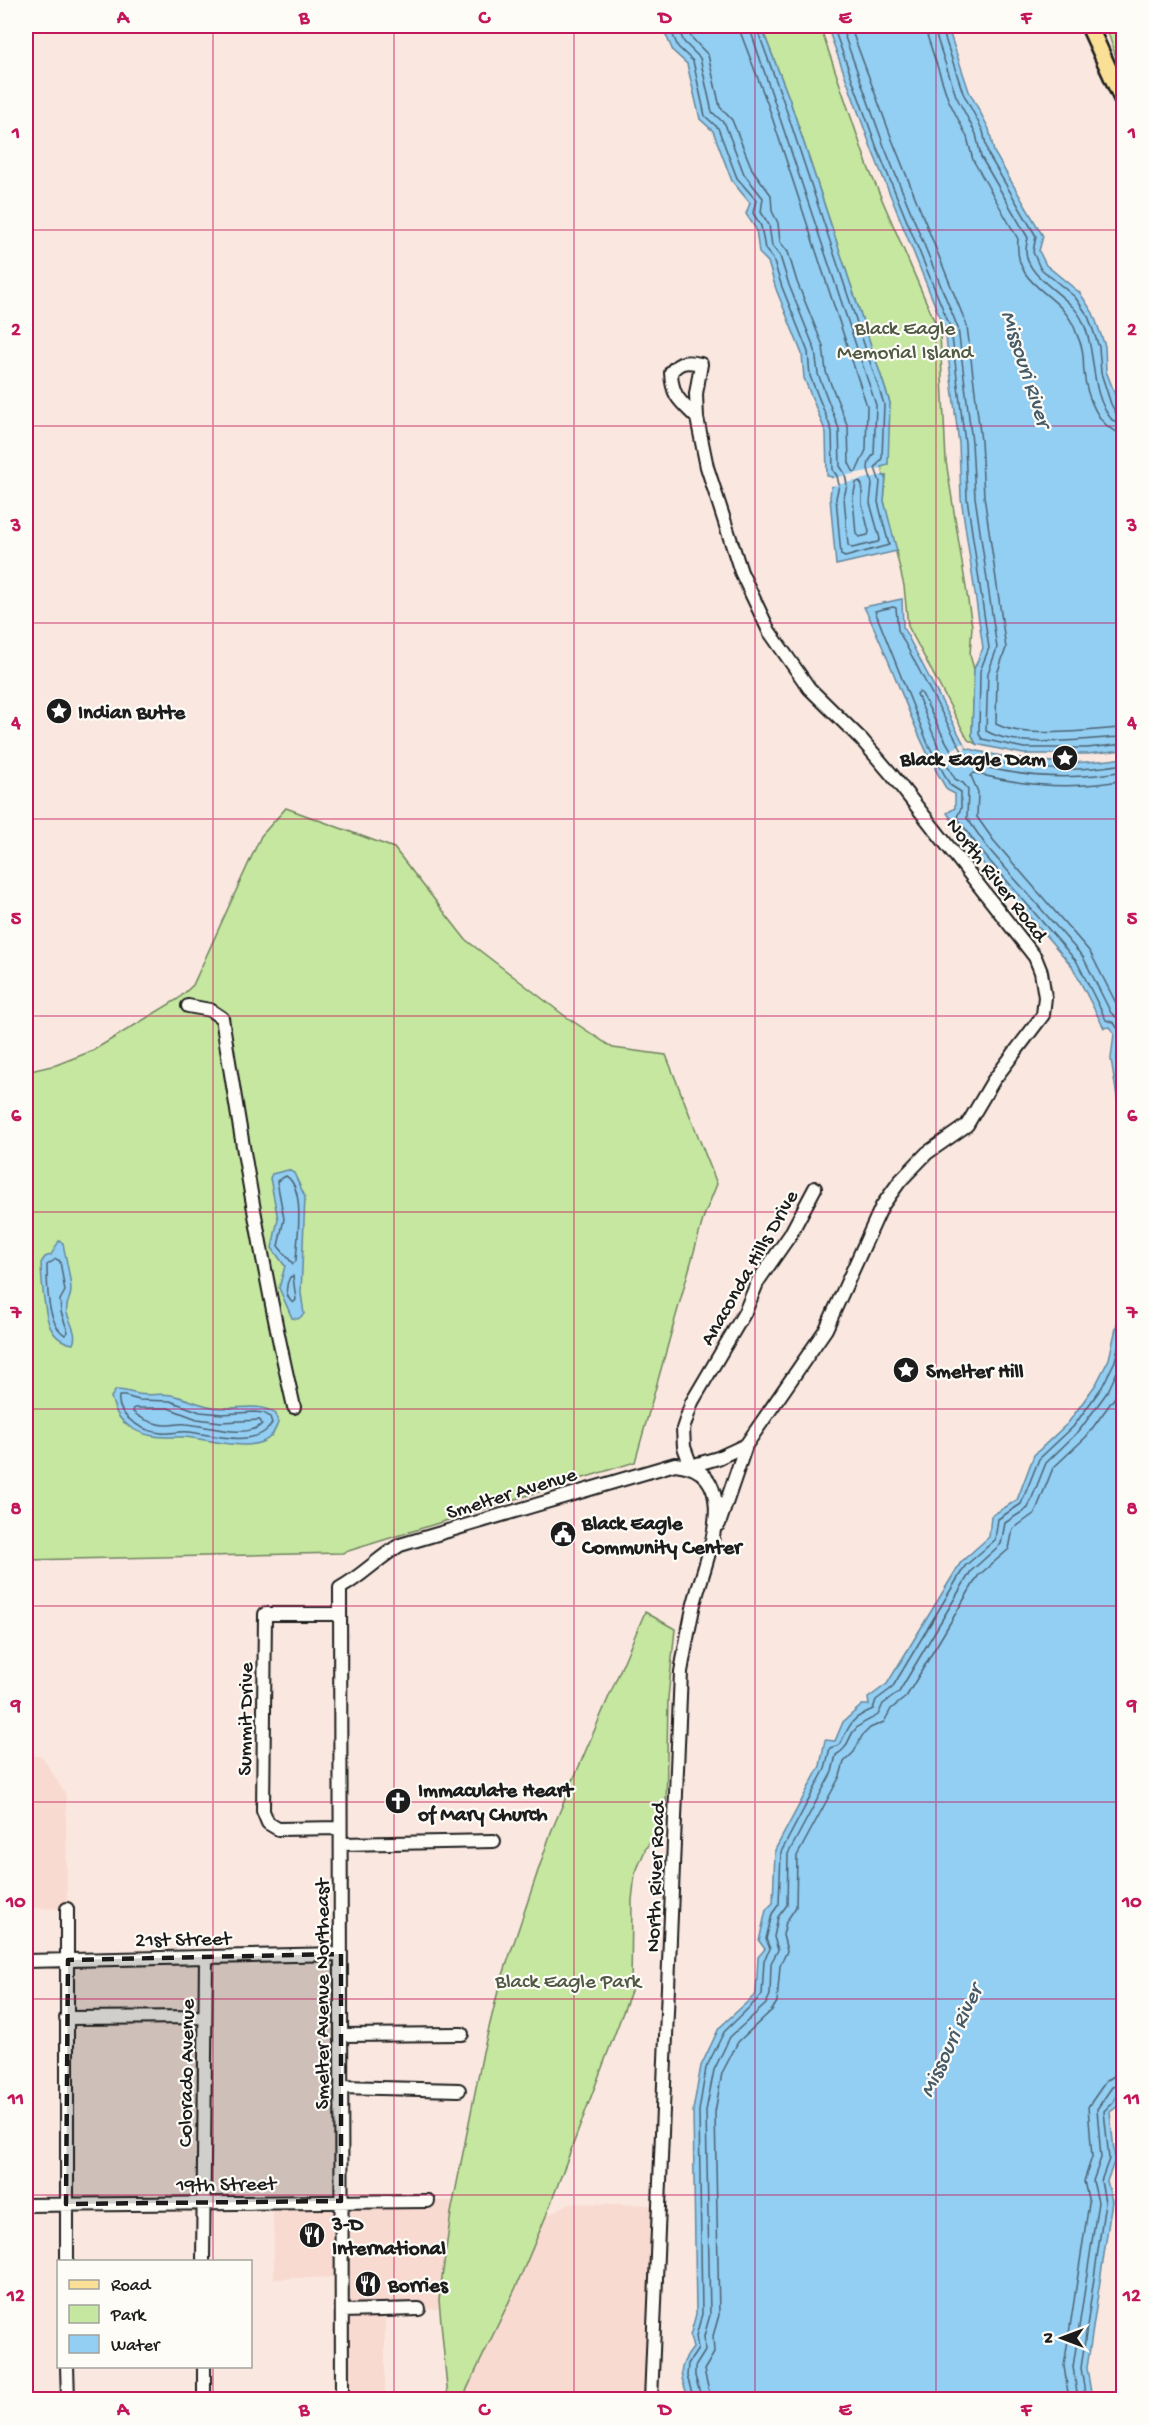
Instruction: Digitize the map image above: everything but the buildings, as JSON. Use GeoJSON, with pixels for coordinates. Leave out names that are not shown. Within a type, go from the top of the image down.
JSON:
{"type":"FeatureCollection","features":[{"type":"Feature","properties":{"kind":"main road"},"geometry":{"type":"LineString","coordinates":[[1089,26],[1124,103]]}},
{"type":"Feature","properties":{"kind":"street","name":"North River Road"},"geometry":{"type":"LineString","coordinates":[[651,2400],[681,1672],[695,1602],[713,1540],[746,1445],[826,1329],[882,1206],[900,1181],[927,1153],[967,1125],[993,1081],[1042,1015],[1045,997],[1041,972],[1035,957],[862,740],[809,688],[769,631],[741,572],[723,521],[706,467],[697,418]]}},
{"type":"Feature","properties":{"kind":"street"},"geometry":{"type":"LineString","coordinates":[[188,1006],[210,1010],[222,1018],[251,1200],[272,1312],[294,1407]]}},
{"type":"Feature","properties":{"kind":"street","name":"Anaconda Hills Drive"},"geometry":{"type":"LineString","coordinates":[[691,1466],[684,1446],[683,1429],[692,1402],[745,1312],[758,1281],[790,1235],[815,1188]]}},
{"type":"Feature","properties":{"kind":"street"},"geometry":{"type":"LineString","coordinates":[[691,1466],[718,1458],[746,1445]]}},
{"type":"Feature","properties":{"kind":"street","name":"Smelter Avenue"},"geometry":{"type":"LineString","coordinates":[[340,1588],[356,1579],[371,1564],[400,1545],[651,1470],[675,1464],[691,1466]]}},
{"type":"Feature","properties":{"kind":"street","name":"North River Road"},"geometry":{"type":"LineString","coordinates":[[691,1466],[704,1474],[713,1492],[716,1515],[713,1540]]}},
{"type":"Feature","properties":{"kind":"street","name":"Smelter Avenue Northeast"},"geometry":{"type":"LineString","coordinates":[[340,1588],[342,2400]]}},
{"type":"Feature","properties":{"kind":"street","name":"Summit Drive"},"geometry":{"type":"LineString","coordinates":[[340,1614],[265,1614],[263,1811],[268,1824],[278,1829],[340,1828]]}},
{"type":"Feature","properties":{"kind":"street"},"geometry":{"type":"LineString","coordinates":[[341,1844],[494,1840]]}},
{"type":"Feature","properties":{"kind":"street"},"geometry":{"type":"LineString","coordinates":[[66,2260],[67,1909]]}},
{"type":"Feature","properties":{"kind":"street","name":"21st Street"},"geometry":{"type":"LineString","coordinates":[[26,1961],[341,1954]]}},
{"type":"Feature","properties":{"kind":"street","name":"Colorado Avenue"},"geometry":{"type":"LineString","coordinates":[[203,2260],[206,1957]]}},
{"type":"Feature","properties":{"kind":"street"},"geometry":{"type":"LineString","coordinates":[[66,2018],[205,2017]]}},
{"type":"Feature","properties":{"kind":"street"},"geometry":{"type":"LineString","coordinates":[[341,2035],[462,2034]]}},
{"type":"Feature","properties":{"kind":"street"},"geometry":{"type":"LineString","coordinates":[[341,2086],[459,2090]]}},
{"type":"Feature","properties":{"kind":"street","name":"19th Street"},"geometry":{"type":"LineString","coordinates":[[26,2205],[428,2201]]}},
{"type":"Feature","properties":{"kind":"street"},"geometry":{"type":"LineString","coordinates":[[342,2311],[419,2309]]}},
{"type":"Feature","properties":{"kind":"street"},"geometry":{"type":"LineString","coordinates":[[68,2368],[68,2400]]}},
{"type":"Feature","properties":{"kind":"street"},"geometry":{"type":"LineString","coordinates":[[204,2368],[204,2400]]}},
{"type":"Feature","properties":{"kind":"highlighted area"},"geometry":{"type":"Polygon","coordinates":[[[341,1954],[341,2201],[66,2204],[68,1960],[341,1954]]]}},
{"type":"Feature","properties":{"kind":"shaded area"},"geometry":{"type":"Polygon","coordinates":[[[26,1756],[42,1756],[66,1795],[67,1909],[26,1908],[26,1756]]]}},
{"type":"Feature","properties":{"kind":"shaded area"},"geometry":{"type":"Polygon","coordinates":[[[454,2201],[439,2300],[440,2309],[385,2310],[385,2399],[342,2399],[342,2277],[274,2279],[273,2202],[454,2201]]]}},
{"type":"Feature","properties":{"kind":"shaded area"},"geometry":{"type":"Polygon","coordinates":[[[570,2203],[660,2205],[651,2399],[464,2400],[546,2216],[570,2203]]]}},
{"type":"Feature","properties":{"kind":"green space","name":"Black Eagle Memorial Island"},"geometry":{"type":"Polygon","coordinates":[[[761,26],[819,26],[868,167],[940,334],[946,461],[972,626],[970,655],[974,669],[972,735],[976,744],[968,740],[908,626],[904,586],[884,501],[886,476],[883,476],[881,466],[890,403],[789,98],[761,26]]]}},
{"type":"Feature","properties":{"kind":"green space"},"geometry":{"type":"Polygon","coordinates":[[[1106,26],[1123,26],[1123,79],[1106,26]]]}},
{"type":"Feature","properties":{"kind":"green space"},"geometry":{"type":"Polygon","coordinates":[[[286,808],[394,848],[466,940],[565,1016],[613,1048],[666,1055],[717,1184],[704,1216],[635,1462],[342,1553],[26,1560],[26,1072],[56,1065],[92,1051],[178,999],[193,985],[261,836],[286,808]]]}},
{"type":"Feature","properties":{"kind":"green space","name":"Black Eagle Park"},"geometry":{"type":"Polygon","coordinates":[[[645,1612],[675,1629],[668,1698],[666,1816],[646,1848],[635,1874],[632,1900],[631,1991],[546,2216],[517,2285],[464,2399],[448,2399],[439,2300],[451,2213],[483,2052],[499,1987],[551,1832],[645,1612]]]}},
{"type":"Feature","properties":{"kind":"water"},"geometry":{"type":"Polygon","coordinates":[[[662,26],[761,26],[789,98],[890,403],[888,465],[881,467],[883,476],[886,476],[884,501],[897,551],[836,565],[830,498],[833,486],[832,477],[827,476],[826,433],[804,378],[802,354],[776,289],[768,262],[759,253],[756,229],[746,214],[750,203],[732,181],[713,131],[700,119],[687,64],[673,51],[662,26]]]}},
{"type":"Feature","properties":{"kind":"water","name":"Missouri River"},"geometry":{"type":"Polygon","coordinates":[[[827,26],[945,26],[949,31],[969,91],[989,129],[994,152],[1043,236],[1039,251],[1046,265],[1080,293],[1093,313],[1105,346],[1106,371],[1123,415],[1123,750],[1088,754],[1023,754],[976,744],[972,735],[974,669],[983,648],[961,498],[959,444],[945,330],[872,150],[827,26]]]}},
{"type":"Feature","properties":{"kind":"water"},"geometry":{"type":"Polygon","coordinates":[[[902,599],[903,627],[966,748],[1005,757],[1044,762],[1103,761],[1123,758],[1123,1135],[1111,1059],[1114,1033],[1110,1027],[1104,1028],[1072,966],[976,855],[947,813],[955,808],[955,794],[947,790],[935,768],[864,607],[902,599]]]}},
{"type":"Feature","properties":{"kind":"water"},"geometry":{"type":"Polygon","coordinates":[[[288,1170],[294,1173],[305,1197],[301,1293],[304,1314],[298,1319],[292,1318],[279,1288],[285,1266],[272,1248],[278,1219],[270,1178],[272,1174],[288,1170]]]}},
{"type":"Feature","properties":{"kind":"water"},"geometry":{"type":"Polygon","coordinates":[[[59,1241],[63,1243],[70,1279],[71,1293],[67,1313],[74,1332],[73,1344],[57,1337],[52,1331],[45,1308],[41,1263],[45,1257],[51,1255],[59,1241]]]}},
{"type":"Feature","properties":{"kind":"water","name":"Missouri River"},"geometry":{"type":"Polygon","coordinates":[[[1123,1303],[1124,2089],[1118,2106],[1110,2112],[1115,2160],[1107,2181],[1112,2201],[1087,2368],[1092,2399],[689,2399],[681,2373],[684,2362],[693,2348],[690,2336],[696,2314],[693,2110],[701,2066],[719,2028],[756,1994],[758,1957],[765,1949],[759,1941],[766,1910],[773,1903],[775,1850],[820,1766],[825,1740],[835,1741],[843,1722],[862,1705],[869,1705],[868,1698],[887,1684],[961,1562],[989,1537],[991,1516],[1017,1500],[1034,1455],[1068,1423],[1096,1384],[1109,1359],[1123,1303]]]}},
{"type":"Feature","properties":{"kind":"water"},"geometry":{"type":"Polygon","coordinates":[[[116,1390],[142,1395],[171,1395],[214,1408],[263,1408],[276,1414],[278,1423],[271,1436],[263,1442],[253,1444],[229,1444],[184,1437],[150,1435],[137,1431],[120,1418],[111,1397],[116,1390]]]}},
{"type":"Feature","properties":{"kind":"pier"},"geometry":{"type":"Polygon","coordinates":[[[882,468],[883,475],[831,486],[829,479],[882,468]]]}},
{"type":"Feature","properties":{"kind":"pier"},"geometry":{"type":"Polygon","coordinates":[[[963,743],[966,748],[933,768],[930,763],[963,743]]]}},
{"type":"Feature","properties":{"kind":"place","name":"Indian Butte"},"geometry":{"type":"Point","coordinates":[59,711]}},
{"type":"Feature","properties":{"kind":"place","name":"Black Eagle Dam"},"geometry":{"type":"Point","coordinates":[1065,758]}},
{"type":"Feature","properties":{"kind":"place","name":"Smelter Hill"},"geometry":{"type":"Point","coordinates":[906,1370]}},
{"type":"Feature","properties":{"kind":"place","name":"Black Eagle Community Center"},"geometry":{"type":"Point","coordinates":[563,1534]}},
{"type":"Feature","properties":{"kind":"place","name":"Immaculate Heart of Mary Church"},"geometry":{"type":"Point","coordinates":[398,1801]}},
{"type":"Feature","properties":{"kind":"place","name":"3-D International"},"geometry":{"type":"Point","coordinates":[312,2235]}},
{"type":"Feature","properties":{"kind":"place","name":"Borries"},"geometry":{"type":"Point","coordinates":[368,2284]}}]}
